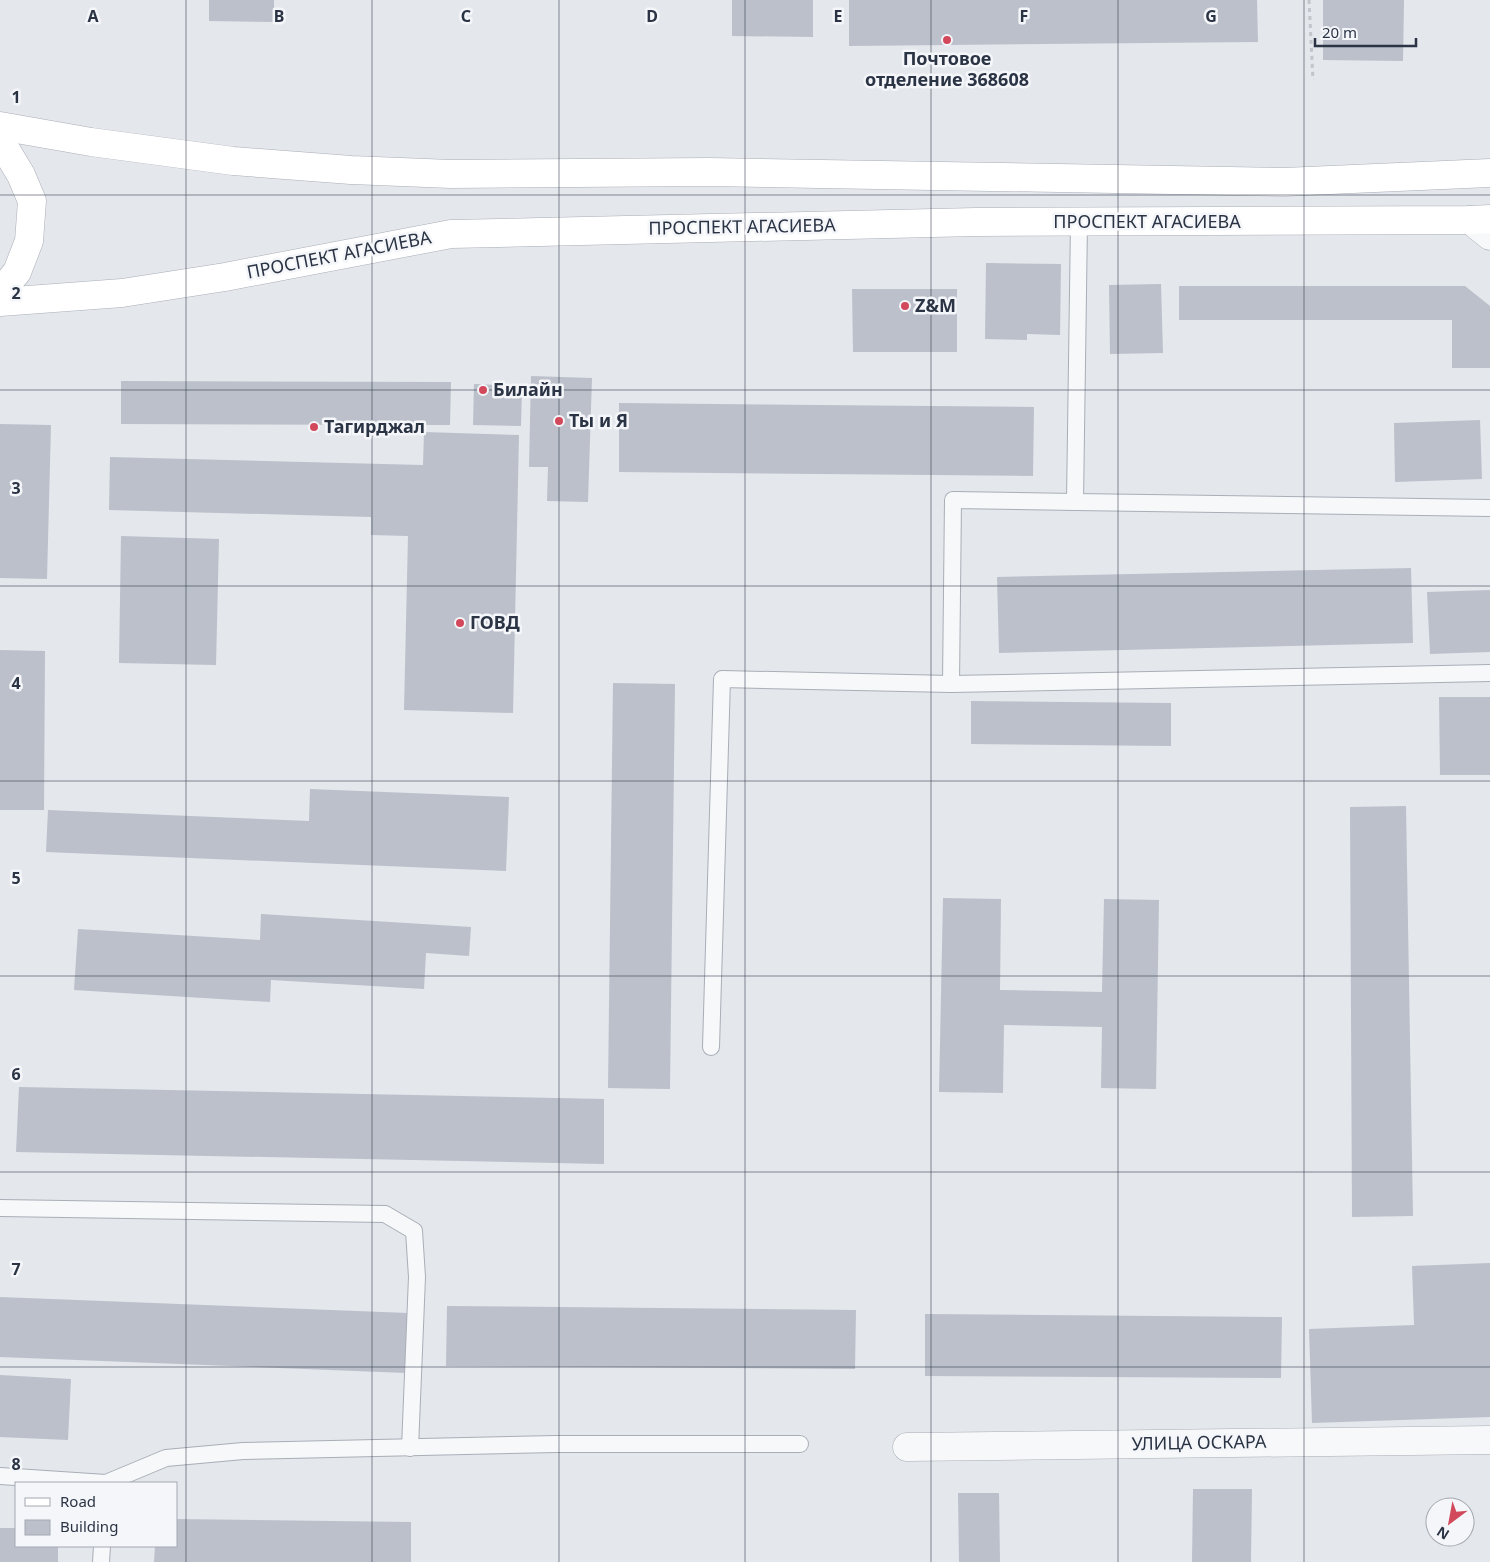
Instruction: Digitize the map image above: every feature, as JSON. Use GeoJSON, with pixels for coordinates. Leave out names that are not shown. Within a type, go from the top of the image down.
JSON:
{"type":"FeatureCollection","features":[{"type":"Feature","properties":{"kind":"main road"},"geometry":{"type":"LineString","coordinates":[[0,126],[91,142],[233,161],[351,170],[441,174],[709,172],[1284,182],[1490,173]]}},
{"type":"Feature","properties":{"kind":"main road"},"geometry":{"type":"LineString","coordinates":[[0,140],[21,175],[32,201],[29,241],[17,272],[0,292]]}},
{"type":"Feature","properties":{"kind":"main road","name":"ПРОСПЕКТ АГАСИЕВА"},"geometry":{"type":"LineString","coordinates":[[0,302],[122,293],[225,277],[451,234],[976,222],[1483,225]]}},
{"type":"Feature","properties":{"kind":"street","name":"УЛИЦА ОСКАРА"},"geometry":{"type":"LineString","coordinates":[[907,1447],[1490,1440]]}},
{"type":"Feature","properties":{"kind":"lane"},"geometry":{"type":"LineString","coordinates":[[1075,502],[1079,222]]}},
{"type":"Feature","properties":{"kind":"lane"},"geometry":{"type":"LineString","coordinates":[[951,684],[953,500],[1490,508]]}},
{"type":"Feature","properties":{"kind":"lane"},"geometry":{"type":"LineString","coordinates":[[711,1046],[722,678],[951,684],[1490,673]]}},
{"type":"Feature","properties":{"kind":"lane"},"geometry":{"type":"LineString","coordinates":[[0,1208],[385,1214],[414,1231],[417,1277],[410,1448]]}},
{"type":"Feature","properties":{"kind":"lane"},"geometry":{"type":"LineString","coordinates":[[108,1482],[166,1458],[243,1450],[556,1444],[800,1444]]}},
{"type":"Feature","properties":{"kind":"lane"},"geometry":{"type":"LineString","coordinates":[[0,1476],[91,1482]]}},
{"type":"Feature","properties":{"kind":"lane"},"geometry":{"type":"LineString","coordinates":[[101,1562],[102,1547]]}},
{"type":"Feature","properties":{"kind":"path"},"geometry":{"type":"LineString","coordinates":[[1309,0],[1313,80]]}},
{"type":"Feature","properties":{"kind":"building"},"geometry":{"type":"Polygon","coordinates":[[[209,0],[274,0],[274,22],[209,21],[209,0]]]}},
{"type":"Feature","properties":{"kind":"building"},"geometry":{"type":"Polygon","coordinates":[[[732,0],[813,0],[813,37],[732,36],[732,0]]]}},
{"type":"Feature","properties":{"kind":"building"},"geometry":{"type":"Polygon","coordinates":[[[849,0],[1257,0],[1258,42],[849,46],[849,0]]]}},
{"type":"Feature","properties":{"kind":"building"},"geometry":{"type":"Polygon","coordinates":[[[1323,0],[1404,0],[1403,61],[1323,60],[1323,0]]]}},
{"type":"Feature","properties":{"kind":"building"},"geometry":{"type":"Polygon","coordinates":[[[986,263],[1061,264],[1060,335],[1027,334],[1027,340],[985,339],[986,263]]]}},
{"type":"Feature","properties":{"kind":"building"},"geometry":{"type":"Polygon","coordinates":[[[1161,284],[1163,353],[1110,354],[1109,285],[1161,284]]]}},
{"type":"Feature","properties":{"kind":"building"},"geometry":{"type":"Polygon","coordinates":[[[1179,286],[1465,286],[1490,306],[1490,368],[1452,368],[1452,320],[1179,320],[1179,286]]]}},
{"type":"Feature","properties":{"kind":"building"},"geometry":{"type":"Polygon","coordinates":[[[852,289],[957,289],[957,352],[853,352],[852,289]]]}},
{"type":"Feature","properties":{"kind":"building"},"geometry":{"type":"Polygon","coordinates":[[[531,376],[592,378],[588,502],[547,501],[548,467],[529,467],[531,376]]]}},
{"type":"Feature","properties":{"kind":"building"},"geometry":{"type":"Polygon","coordinates":[[[121,381],[451,382],[450,425],[121,424],[121,381]]]}},
{"type":"Feature","properties":{"kind":"building"},"geometry":{"type":"Polygon","coordinates":[[[474,384],[522,386],[521,426],[473,425],[474,384]]]}},
{"type":"Feature","properties":{"kind":"building"},"geometry":{"type":"Polygon","coordinates":[[[619,403],[1034,407],[1033,476],[619,472],[619,403]]]}},
{"type":"Feature","properties":{"kind":"building"},"geometry":{"type":"Polygon","coordinates":[[[1480,420],[1482,479],[1395,482],[1394,423],[1480,420]]]}},
{"type":"Feature","properties":{"kind":"building"},"geometry":{"type":"Polygon","coordinates":[[[0,424],[51,425],[47,579],[0,578],[0,424]]]}},
{"type":"Feature","properties":{"kind":"building","name":"ГОВД"},"geometry":{"type":"Polygon","coordinates":[[[424,432],[519,435],[513,713],[404,710],[408,536],[371,535],[371,517],[109,510],[110,457],[423,465],[424,432]]]}},
{"type":"Feature","properties":{"kind":"building"},"geometry":{"type":"Polygon","coordinates":[[[121,536],[219,539],[216,665],[119,663],[121,536]]]}},
{"type":"Feature","properties":{"kind":"building"},"geometry":{"type":"Polygon","coordinates":[[[1411,568],[1413,643],[999,653],[997,577],[1411,568]]]}},
{"type":"Feature","properties":{"kind":"building"},"geometry":{"type":"Polygon","coordinates":[[[1490,590],[1490,652],[1430,654],[1427,592],[1490,590]]]}},
{"type":"Feature","properties":{"kind":"building"},"geometry":{"type":"Polygon","coordinates":[[[0,650],[45,651],[44,810],[0,810],[0,650]]]}},
{"type":"Feature","properties":{"kind":"building"},"geometry":{"type":"Polygon","coordinates":[[[613,683],[675,684],[670,1089],[608,1088],[613,683]]]}},
{"type":"Feature","properties":{"kind":"building"},"geometry":{"type":"Polygon","coordinates":[[[1439,697],[1490,697],[1490,775],[1440,775],[1439,697]]]}},
{"type":"Feature","properties":{"kind":"building"},"geometry":{"type":"Polygon","coordinates":[[[971,701],[1171,703],[1171,746],[971,744],[971,701]]]}},
{"type":"Feature","properties":{"kind":"building"},"geometry":{"type":"Polygon","coordinates":[[[310,789],[509,797],[506,871],[46,852],[48,810],[309,821],[310,789]]]}},
{"type":"Feature","properties":{"kind":"building"},"geometry":{"type":"Polygon","coordinates":[[[1406,806],[1413,1216],[1352,1217],[1350,807],[1406,806]]]}},
{"type":"Feature","properties":{"kind":"building"},"geometry":{"type":"Polygon","coordinates":[[[943,898],[1001,899],[1000,990],[1102,992],[1104,899],[1159,900],[1156,1089],[1101,1088],[1102,1027],[1004,1025],[1003,1093],[939,1092],[943,898]]]}},
{"type":"Feature","properties":{"kind":"building"},"geometry":{"type":"Polygon","coordinates":[[[261,914],[471,927],[469,956],[426,953],[424,989],[271,980],[270,1002],[74,990],[78,929],[260,940],[261,914]]]}},
{"type":"Feature","properties":{"kind":"building"},"geometry":{"type":"Polygon","coordinates":[[[19,1087],[604,1099],[604,1164],[16,1152],[19,1087]]]}},
{"type":"Feature","properties":{"kind":"building"},"geometry":{"type":"Polygon","coordinates":[[[1490,1263],[1490,1417],[1312,1423],[1309,1329],[1414,1325],[1412,1266],[1490,1263]]]}},
{"type":"Feature","properties":{"kind":"building"},"geometry":{"type":"Polygon","coordinates":[[[0,1297],[408,1313],[406,1373],[0,1357],[0,1297]]]}},
{"type":"Feature","properties":{"kind":"building"},"geometry":{"type":"Polygon","coordinates":[[[447,1306],[856,1310],[855,1369],[446,1366],[447,1306]]]}},
{"type":"Feature","properties":{"kind":"building"},"geometry":{"type":"Polygon","coordinates":[[[925,1314],[1282,1317],[1281,1378],[925,1376],[925,1314]]]}},
{"type":"Feature","properties":{"kind":"building"},"geometry":{"type":"Polygon","coordinates":[[[0,1375],[71,1379],[68,1440],[0,1437],[0,1375]]]}},
{"type":"Feature","properties":{"kind":"building"},"geometry":{"type":"Polygon","coordinates":[[[1193,1489],[1252,1489],[1251,1562],[1192,1562],[1193,1489]]]}},
{"type":"Feature","properties":{"kind":"building"},"geometry":{"type":"Polygon","coordinates":[[[958,1493],[999,1493],[1000,1562],[959,1562],[958,1493]]]}},
{"type":"Feature","properties":{"kind":"building"},"geometry":{"type":"Polygon","coordinates":[[[178,1519],[411,1522],[411,1562],[154,1562],[155,1547],[178,1547],[178,1519]]]}},
{"type":"Feature","properties":{"kind":"building"},"geometry":{"type":"Polygon","coordinates":[[[0,1528],[15,1528],[15,1547],[58,1547],[58,1562],[0,1562],[0,1528]]]}},
{"type":"Feature","properties":{"kind":"place","name":"Почтовое отделение 368608"},"geometry":{"type":"Point","coordinates":[947,40]}},
{"type":"Feature","properties":{"kind":"place","name":"Z&M"},"geometry":{"type":"Point","coordinates":[905,306]}},
{"type":"Feature","properties":{"kind":"place","name":"Билайн"},"geometry":{"type":"Point","coordinates":[483,390]}},
{"type":"Feature","properties":{"kind":"place","name":"Ты и Я"},"geometry":{"type":"Point","coordinates":[559,421]}},
{"type":"Feature","properties":{"kind":"place","name":"Тагирджал"},"geometry":{"type":"Point","coordinates":[314,427]}},
{"type":"Feature","properties":{"kind":"place","name":"ГОВД"},"geometry":{"type":"Point","coordinates":[460,623]}}]}
